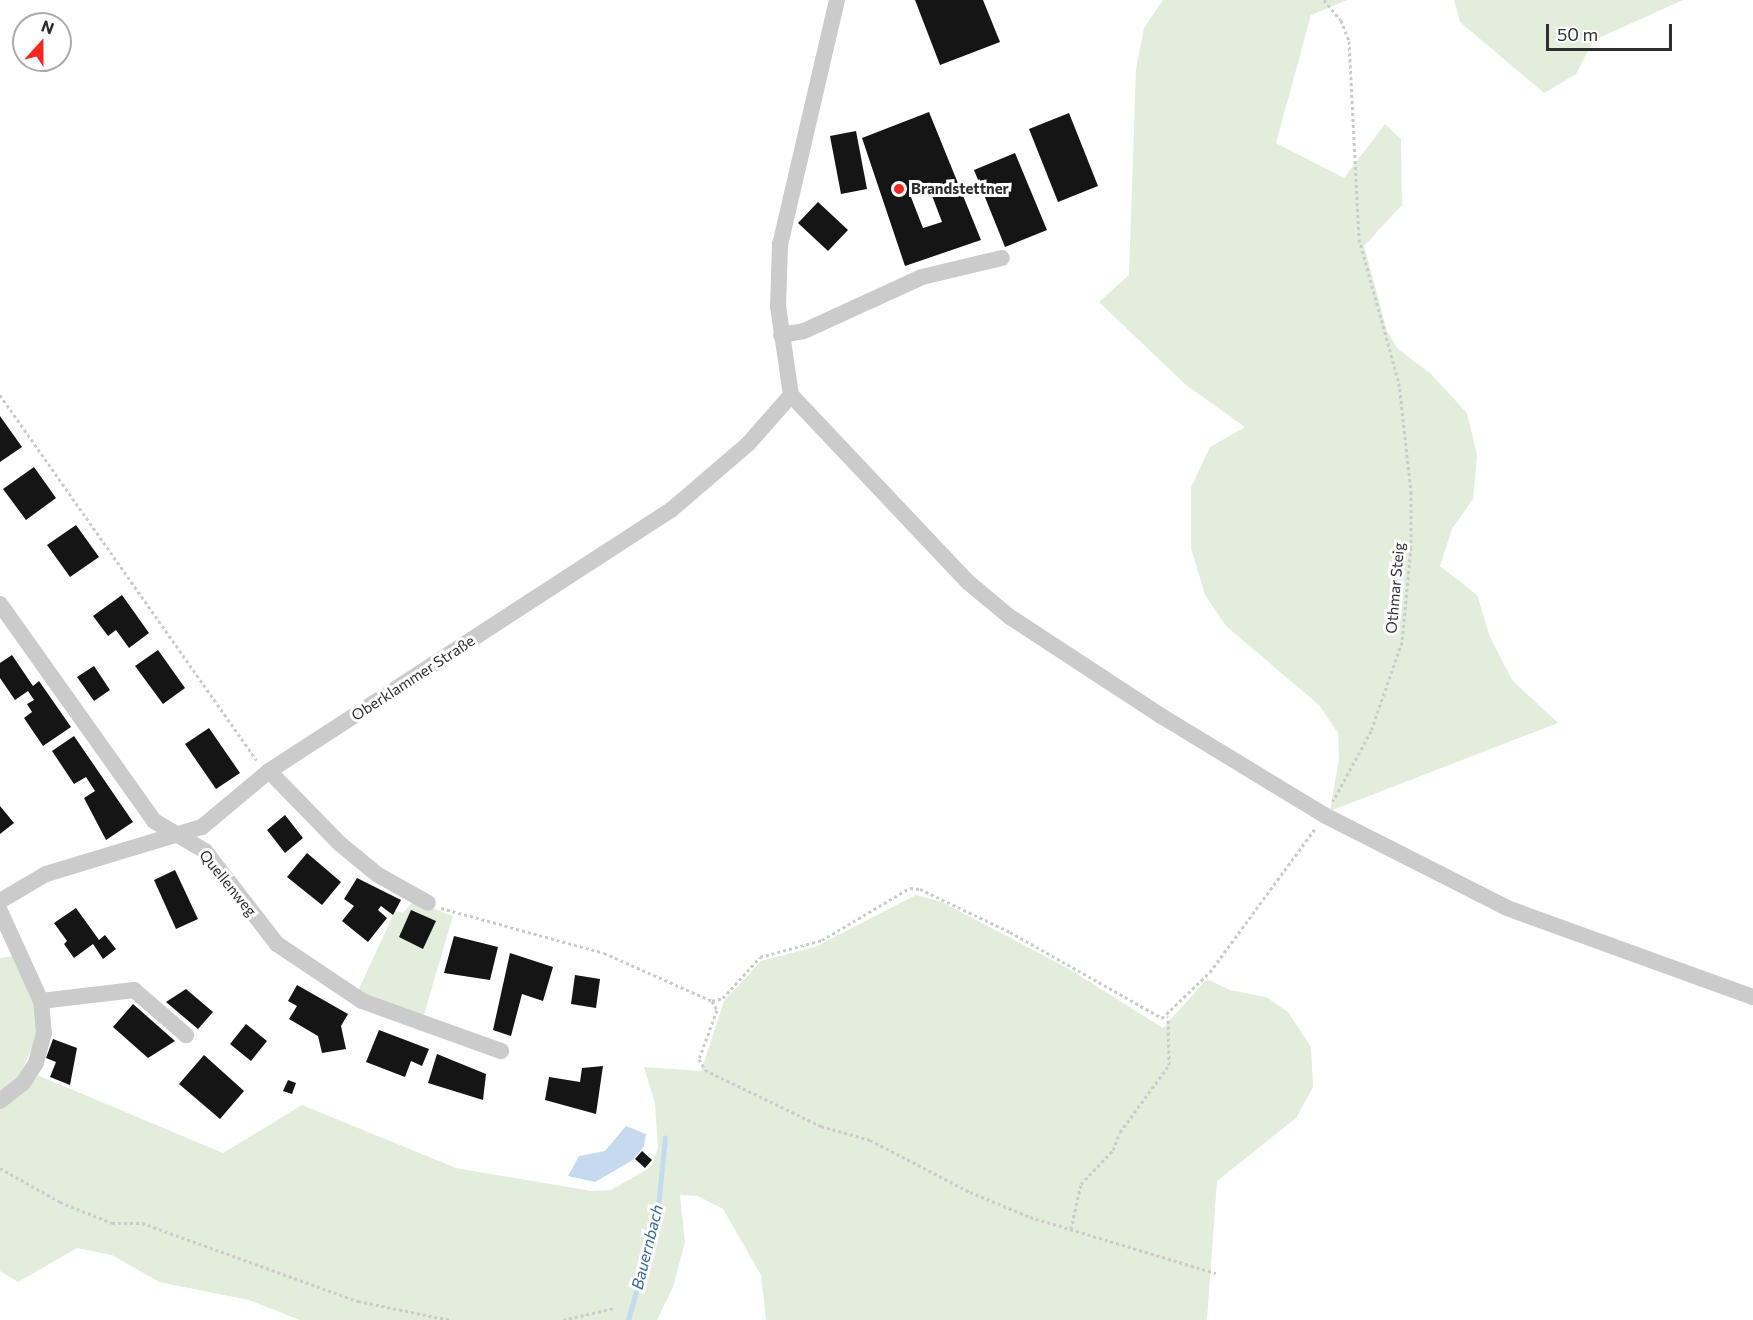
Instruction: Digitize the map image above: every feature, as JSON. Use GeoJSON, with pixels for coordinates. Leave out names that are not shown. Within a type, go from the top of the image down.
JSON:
{"type":"FeatureCollection","features":[{"type":"Feature","properties":{"kind":"street"},"geometry":{"type":"LineString","coordinates":[[837,0],[784,211],[778,276],[781,335],[791,395],[932,548],[1010,617],[1324,814],[1507,908],[1753,997]]}},
{"type":"Feature","properties":{"kind":"street"},"geometry":{"type":"LineString","coordinates":[[781,335],[804,331],[922,277],[1002,258]]}},
{"type":"Feature","properties":{"kind":"street","name":"Oberklammer Straße"},"geometry":{"type":"LineString","coordinates":[[0,901],[46,874],[182,837],[202,827],[270,771],[671,510],[748,444],[791,395]]}},
{"type":"Feature","properties":{"kind":"street","name":"Quellenweg"},"geometry":{"type":"LineString","coordinates":[[0,604],[154,821],[205,850],[277,944],[334,985],[396,1017],[501,1051]]}},
{"type":"Feature","properties":{"kind":"street"},"geometry":{"type":"LineString","coordinates":[[270,771],[339,843],[378,875],[428,903]]}},
{"type":"Feature","properties":{"kind":"street"},"geometry":{"type":"LineString","coordinates":[[0,911],[41,1001],[44,1033],[36,1063],[23,1083],[0,1101]]}},
{"type":"Feature","properties":{"kind":"street"},"geometry":{"type":"LineString","coordinates":[[41,1001],[134,990],[186,1035]]}},
{"type":"Feature","properties":{"kind":"path","name":"Othmar Steig"},"geometry":{"type":"LineString","coordinates":[[1168,1016],[1210,972],[1324,814],[1371,731],[1402,642],[1411,514],[1408,445],[1399,383],[1359,239],[1349,41],[1341,20],[1324,1]]}},
{"type":"Feature","properties":{"kind":"path"},"geometry":{"type":"LineString","coordinates":[[0,395],[248,752],[270,771]]}},
{"type":"Feature","properties":{"kind":"path"},"geometry":{"type":"LineString","coordinates":[[712,1001],[723,998],[760,957],[822,940],[910,888],[932,893],[1010,932],[1153,1015],[1168,1016],[1169,1065],[1120,1132],[1113,1150],[1081,1184],[1071,1229]]}},
{"type":"Feature","properties":{"kind":"path"},"geometry":{"type":"LineString","coordinates":[[428,903],[604,953],[712,1001],[717,1010],[699,1059],[705,1070],[821,1126],[870,1140],[970,1192],[1071,1229],[1216,1273]]}},
{"type":"Feature","properties":{"kind":"path"},"geometry":{"type":"LineString","coordinates":[[0,1168],[60,1202],[112,1223],[142,1223],[358,1301],[450,1320]]}},
{"type":"Feature","properties":{"kind":"path"},"geometry":{"type":"LineString","coordinates":[[563,1320],[615,1308]]}},
{"type":"Feature","properties":{"kind":"green space"},"geometry":{"type":"Polygon","coordinates":[[[1163,0],[1347,0],[1311,15],[1276,143],[1344,178],[1385,124],[1401,139],[1402,205],[1364,246],[1387,331],[1398,349],[1431,374],[1467,413],[1477,455],[1473,499],[1452,529],[1440,566],[1477,595],[1490,637],[1512,680],[1558,723],[1330,811],[1339,759],[1338,733],[1319,705],[1226,626],[1205,595],[1191,548],[1191,487],[1210,447],[1245,427],[1186,385],[1099,302],[1129,275],[1136,69],[1144,28],[1163,0]]]}},
{"type":"Feature","properties":{"kind":"green space"},"geometry":{"type":"Polygon","coordinates":[[[1454,0],[1683,0],[1594,40],[1576,74],[1544,93],[1460,22],[1454,0]]]}},
{"type":"Feature","properties":{"kind":"green space"},"geometry":{"type":"Polygon","coordinates":[[[916,895],[942,902],[1069,969],[1163,1028],[1207,979],[1230,990],[1266,997],[1288,1012],[1311,1047],[1313,1087],[1296,1118],[1217,1181],[1207,1320],[766,1320],[761,1275],[723,1209],[698,1196],[680,1195],[685,1242],[673,1287],[657,1320],[300,1320],[249,1300],[159,1282],[112,1255],[77,1248],[18,1282],[0,1271],[0,1107],[37,1075],[223,1153],[302,1105],[456,1168],[592,1191],[611,1190],[651,1167],[658,1148],[655,1104],[644,1067],[701,1071],[724,1001],[761,961],[815,947],[916,895]]]}},
{"type":"Feature","properties":{"kind":"green space"},"geometry":{"type":"Polygon","coordinates":[[[413,901],[453,916],[423,1018],[358,991],[395,911],[403,913],[413,901]]]}},
{"type":"Feature","properties":{"kind":"green space"},"geometry":{"type":"Polygon","coordinates":[[[14,956],[32,992],[36,1039],[19,1077],[0,1094],[0,958],[14,956]]]}},
{"type":"Feature","properties":{"kind":"water"},"geometry":{"type":"Polygon","coordinates":[[[626,1126],[646,1134],[644,1146],[633,1160],[595,1182],[568,1176],[579,1156],[605,1151],[626,1126]]]}},
{"type":"Feature","properties":{"kind":"building"},"geometry":{"type":"Polygon","coordinates":[[[915,0],[983,0],[1000,42],[940,65],[915,0]]]}},
{"type":"Feature","properties":{"kind":"building","name":"Brandstettner"},"geometry":{"type":"Polygon","coordinates":[[[929,112],[981,240],[905,266],[862,138],[929,112]],[[928,185],[909,192],[923,228],[942,222],[928,185]]]}},
{"type":"Feature","properties":{"kind":"building"},"geometry":{"type":"Polygon","coordinates":[[[1069,113],[1098,186],[1058,202],[1029,129],[1069,113]]]}},
{"type":"Feature","properties":{"kind":"building"},"geometry":{"type":"Polygon","coordinates":[[[856,131],[867,189],[841,194],[830,136],[856,131]]]}},
{"type":"Feature","properties":{"kind":"building"},"geometry":{"type":"Polygon","coordinates":[[[1015,153],[1047,230],[1005,247],[974,170],[1015,153]]]}},
{"type":"Feature","properties":{"kind":"building"},"geometry":{"type":"Polygon","coordinates":[[[818,202],[848,230],[828,251],[798,223],[818,202]]]}},
{"type":"Feature","properties":{"kind":"building"},"geometry":{"type":"Polygon","coordinates":[[[0,416],[22,447],[0,462],[0,416]]]}},
{"type":"Feature","properties":{"kind":"building"},"geometry":{"type":"Polygon","coordinates":[[[34,467],[56,498],[26,520],[3,489],[34,467]]]}},
{"type":"Feature","properties":{"kind":"building"},"geometry":{"type":"Polygon","coordinates":[[[76,525],[99,557],[70,577],[47,545],[76,525]]]}},
{"type":"Feature","properties":{"kind":"building"},"geometry":{"type":"Polygon","coordinates":[[[122,595],[149,633],[129,648],[116,630],[108,636],[93,616],[122,595]]]}},
{"type":"Feature","properties":{"kind":"building"},"geometry":{"type":"Polygon","coordinates":[[[158,650],[185,688],[163,704],[135,666],[158,650]]]}},
{"type":"Feature","properties":{"kind":"building"},"geometry":{"type":"Polygon","coordinates":[[[12,655],[33,686],[39,681],[71,727],[43,746],[24,718],[32,712],[27,704],[34,700],[28,691],[15,700],[0,678],[0,663],[12,655]]]}},
{"type":"Feature","properties":{"kind":"building"},"geometry":{"type":"Polygon","coordinates":[[[94,666],[110,690],[94,701],[77,677],[94,666]]]}},
{"type":"Feature","properties":{"kind":"building"},"geometry":{"type":"Polygon","coordinates":[[[209,728],[240,773],[216,789],[185,744],[209,728]]]}},
{"type":"Feature","properties":{"kind":"building"},"geometry":{"type":"Polygon","coordinates":[[[74,736],[133,822],[106,840],[84,798],[95,791],[86,777],[74,784],[52,751],[74,736]]]}},
{"type":"Feature","properties":{"kind":"building"},"geometry":{"type":"Polygon","coordinates":[[[0,806],[14,823],[0,834],[0,806]]]}},
{"type":"Feature","properties":{"kind":"building"},"geometry":{"type":"Polygon","coordinates":[[[285,815],[303,838],[285,853],[267,830],[285,815]]]}},
{"type":"Feature","properties":{"kind":"building"},"geometry":{"type":"Polygon","coordinates":[[[307,853],[341,882],[322,905],[287,877],[307,853]]]}},
{"type":"Feature","properties":{"kind":"building"},"geometry":{"type":"Polygon","coordinates":[[[175,870],[198,919],[176,929],[154,880],[175,870]]]}},
{"type":"Feature","properties":{"kind":"building"},"geometry":{"type":"Polygon","coordinates":[[[357,878],[401,900],[393,915],[381,906],[378,910],[387,918],[368,942],[342,921],[354,906],[344,899],[357,878]]]}},
{"type":"Feature","properties":{"kind":"building"},"geometry":{"type":"Polygon","coordinates":[[[76,908],[99,940],[105,935],[116,949],[103,959],[93,944],[74,958],[64,944],[67,941],[54,923],[76,908]]]}},
{"type":"Feature","properties":{"kind":"building"},"geometry":{"type":"Polygon","coordinates":[[[411,910],[436,921],[423,949],[399,937],[411,910]]]}},
{"type":"Feature","properties":{"kind":"building"},"geometry":{"type":"Polygon","coordinates":[[[454,936],[498,947],[490,980],[444,973],[454,936]]]}},
{"type":"Feature","properties":{"kind":"building"},"geometry":{"type":"Polygon","coordinates":[[[510,953],[553,967],[543,1001],[522,994],[511,1036],[493,1030],[510,953]]]}},
{"type":"Feature","properties":{"kind":"building"},"geometry":{"type":"Polygon","coordinates":[[[575,975],[600,979],[596,1008],[571,1004],[575,975]]]}},
{"type":"Feature","properties":{"kind":"building"},"geometry":{"type":"Polygon","coordinates":[[[297,985],[348,1014],[341,1026],[346,1049],[322,1053],[318,1036],[289,1019],[297,1006],[288,1001],[297,985]]]}},
{"type":"Feature","properties":{"kind":"building"},"geometry":{"type":"Polygon","coordinates":[[[186,989],[213,1012],[198,1029],[166,1002],[186,989]]]}},
{"type":"Feature","properties":{"kind":"building"},"geometry":{"type":"Polygon","coordinates":[[[133,1004],[175,1041],[148,1058],[113,1027],[133,1004]]]}},
{"type":"Feature","properties":{"kind":"building"},"geometry":{"type":"Polygon","coordinates":[[[246,1024],[267,1041],[251,1061],[230,1044],[246,1024]]]}},
{"type":"Feature","properties":{"kind":"building"},"geometry":{"type":"Polygon","coordinates":[[[379,1030],[429,1049],[422,1066],[411,1061],[405,1077],[366,1062],[379,1030]]]}},
{"type":"Feature","properties":{"kind":"building"},"geometry":{"type":"Polygon","coordinates":[[[53,1039],[77,1048],[70,1085],[50,1077],[56,1062],[46,1058],[53,1039]]]}},
{"type":"Feature","properties":{"kind":"building"},"geometry":{"type":"Polygon","coordinates":[[[437,1054],[486,1074],[483,1100],[428,1083],[437,1054]]]}},
{"type":"Feature","properties":{"kind":"building"},"geometry":{"type":"Polygon","coordinates":[[[204,1055],[244,1091],[220,1119],[179,1084],[204,1055]]]}},
{"type":"Feature","properties":{"kind":"building"},"geometry":{"type":"Polygon","coordinates":[[[603,1066],[596,1114],[545,1100],[549,1077],[580,1082],[582,1068],[603,1066]]]}},
{"type":"Feature","properties":{"kind":"building"},"geometry":{"type":"Polygon","coordinates":[[[288,1080],[296,1083],[292,1094],[283,1091],[288,1080]]]}},
{"type":"Feature","properties":{"kind":"building"},"geometry":{"type":"Polygon","coordinates":[[[642,1151],[652,1160],[645,1168],[635,1159],[642,1151]]]}},
{"type":"Feature","properties":{"kind":"waterway","name":"Bauernbach"},"geometry":{"type":"LineString","coordinates":[[628,1320],[657,1217],[665,1137]]}},
{"type":"Feature","properties":{"kind":"place","name":"Brandstettner"},"geometry":{"type":"Point","coordinates":[899,189]}}]}
